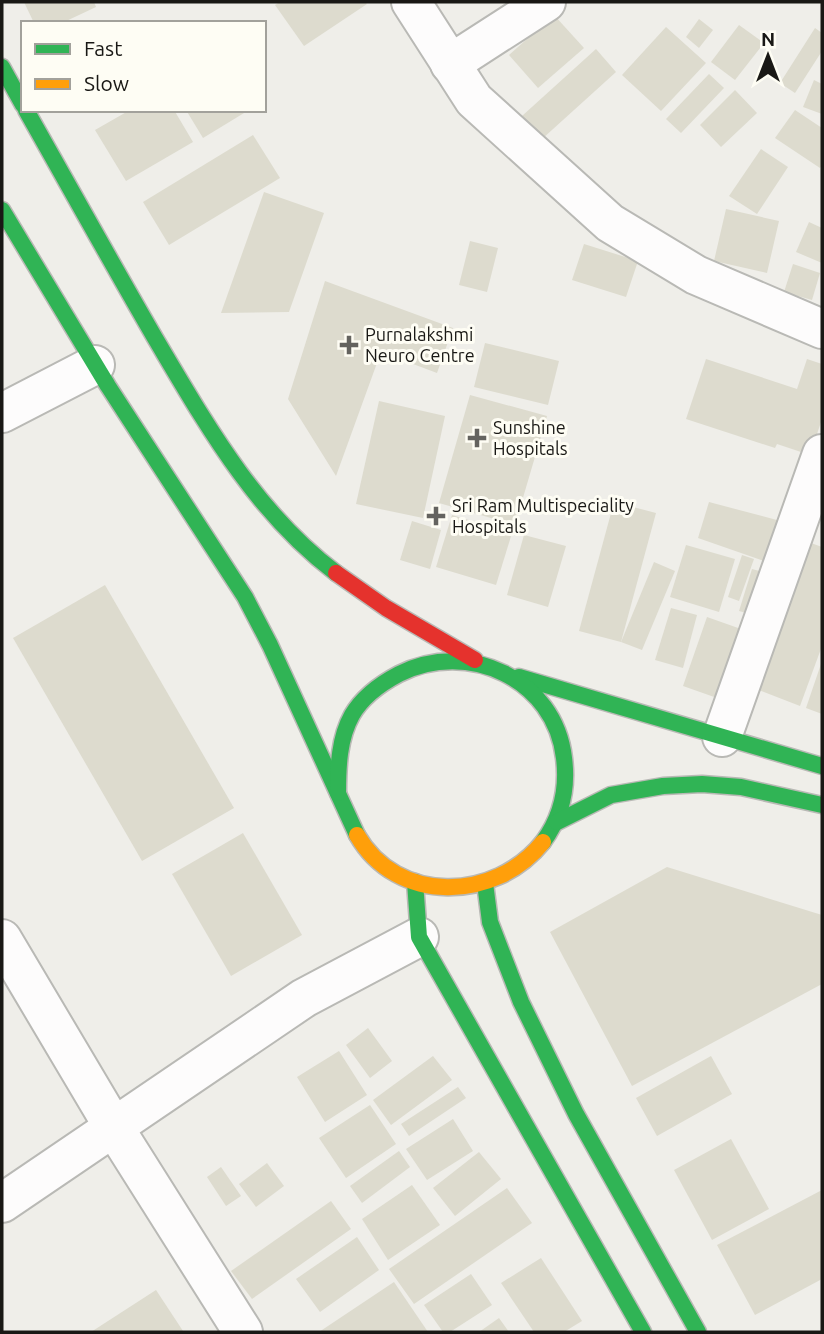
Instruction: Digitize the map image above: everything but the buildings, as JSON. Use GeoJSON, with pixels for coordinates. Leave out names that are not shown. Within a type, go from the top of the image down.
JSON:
{"type":"FeatureCollection","features":[{"type":"Feature","properties":{"kind":"main road"},"geometry":{"type":"LineString","coordinates":[[2,67],[21,100]]}},
{"type":"Feature","properties":{"kind":"main road"},"geometry":{"type":"LineString","coordinates":[[27,112],[147,324],[214,435],[257,499],[303,548],[368,596],[475,660],[510,674],[822,766]]}},
{"type":"Feature","properties":{"kind":"main road"},"geometry":{"type":"LineString","coordinates":[[2,210],[95,365],[204,529],[259,622],[353,831],[379,863],[415,882],[450,888],[485,883],[528,860],[557,822],[567,780],[563,739],[542,701],[510,674]]}},
{"type":"Feature","properties":{"kind":"main road"},"geometry":{"type":"LineString","coordinates":[[338,793],[338,756],[349,720],[372,691],[402,670],[438,659],[475,660]]}},
{"type":"Feature","properties":{"kind":"main road"},"geometry":{"type":"LineString","coordinates":[[557,822],[611,795],[663,786],[702,784],[741,787],[822,805]]}},
{"type":"Feature","properties":{"kind":"main road"},"geometry":{"type":"LineString","coordinates":[[415,882],[419,937],[643,1332]]}},
{"type":"Feature","properties":{"kind":"main road"},"geometry":{"type":"LineString","coordinates":[[485,883],[490,922],[521,1002],[576,1114],[698,1332]]}},
{"type":"Feature","properties":{"kind":"street"},"geometry":{"type":"LineString","coordinates":[[411,2],[474,100],[610,223],[696,275],[822,329]]}},
{"type":"Feature","properties":{"kind":"street"},"geometry":{"type":"LineString","coordinates":[[450,64],[546,2]]}},
{"type":"Feature","properties":{"kind":"street"},"geometry":{"type":"LineString","coordinates":[[2,413],[95,365]]}},
{"type":"Feature","properties":{"kind":"street"},"geometry":{"type":"LineString","coordinates":[[722,737],[822,454]]}},
{"type":"Feature","properties":{"kind":"street"},"geometry":{"type":"LineString","coordinates":[[2,1203],[304,998],[419,937]]}},
{"type":"Feature","properties":{"kind":"street"},"geometry":{"type":"LineString","coordinates":[[2,939],[113,1126],[243,1332]]}},
{"type":"Feature","properties":{"kind":"traffic: fast"},"geometry":{"type":"LineString","coordinates":[[2,67],[21,101]]}},
{"type":"Feature","properties":{"kind":"traffic: fast"},"geometry":{"type":"LineString","coordinates":[[27,112],[155,338],[213,434],[234,465],[281,523],[336,573]]}},
{"type":"Feature","properties":{"kind":"traffic: fast"},"geometry":{"type":"LineString","coordinates":[[2,210],[108,386],[245,597],[270,645],[357,835]]}},
{"type":"Feature","properties":{"kind":"traffic: fast"},"geometry":{"type":"LineString","coordinates":[[338,793],[344,733],[356,708],[367,696],[399,674],[426,664],[453,661],[479,664],[504,673],[526,687],[544,707],[557,730],[564,758],[564,791],[555,822],[543,842]]}},
{"type":"Feature","properties":{"kind":"traffic: fast"},"geometry":{"type":"LineString","coordinates":[[519,677],[822,766]]}},
{"type":"Feature","properties":{"kind":"traffic: fast"},"geometry":{"type":"LineString","coordinates":[[557,822],[611,795],[663,786],[702,784],[741,787],[822,805]]}},
{"type":"Feature","properties":{"kind":"traffic: fast"},"geometry":{"type":"LineString","coordinates":[[415,882],[419,937],[643,1332]]}},
{"type":"Feature","properties":{"kind":"traffic: fast"},"geometry":{"type":"LineString","coordinates":[[485,883],[490,922],[521,1002],[576,1114],[698,1332]]}},
{"type":"Feature","properties":{"kind":"traffic: slow"},"geometry":{"type":"LineString","coordinates":[[357,835],[375,858],[396,874],[421,884],[447,887],[474,885],[499,876],[523,862],[543,842]]}},
{"type":"Feature","properties":{"kind":"traffic: jam"},"geometry":{"type":"LineString","coordinates":[[336,573],[386,608],[475,660]]}},
{"type":"Feature","properties":{"kind":"place","name":"Purnalakshmi Neuro Centre"},"geometry":{"type":"Point","coordinates":[349,345]}},
{"type":"Feature","properties":{"kind":"place","name":"Sunshine Hospitals"},"geometry":{"type":"Point","coordinates":[477,438]}},
{"type":"Feature","properties":{"kind":"place","name":"Sri Ram Multispeciality Hospitals"},"geometry":{"type":"Point","coordinates":[436,516]}}]}
